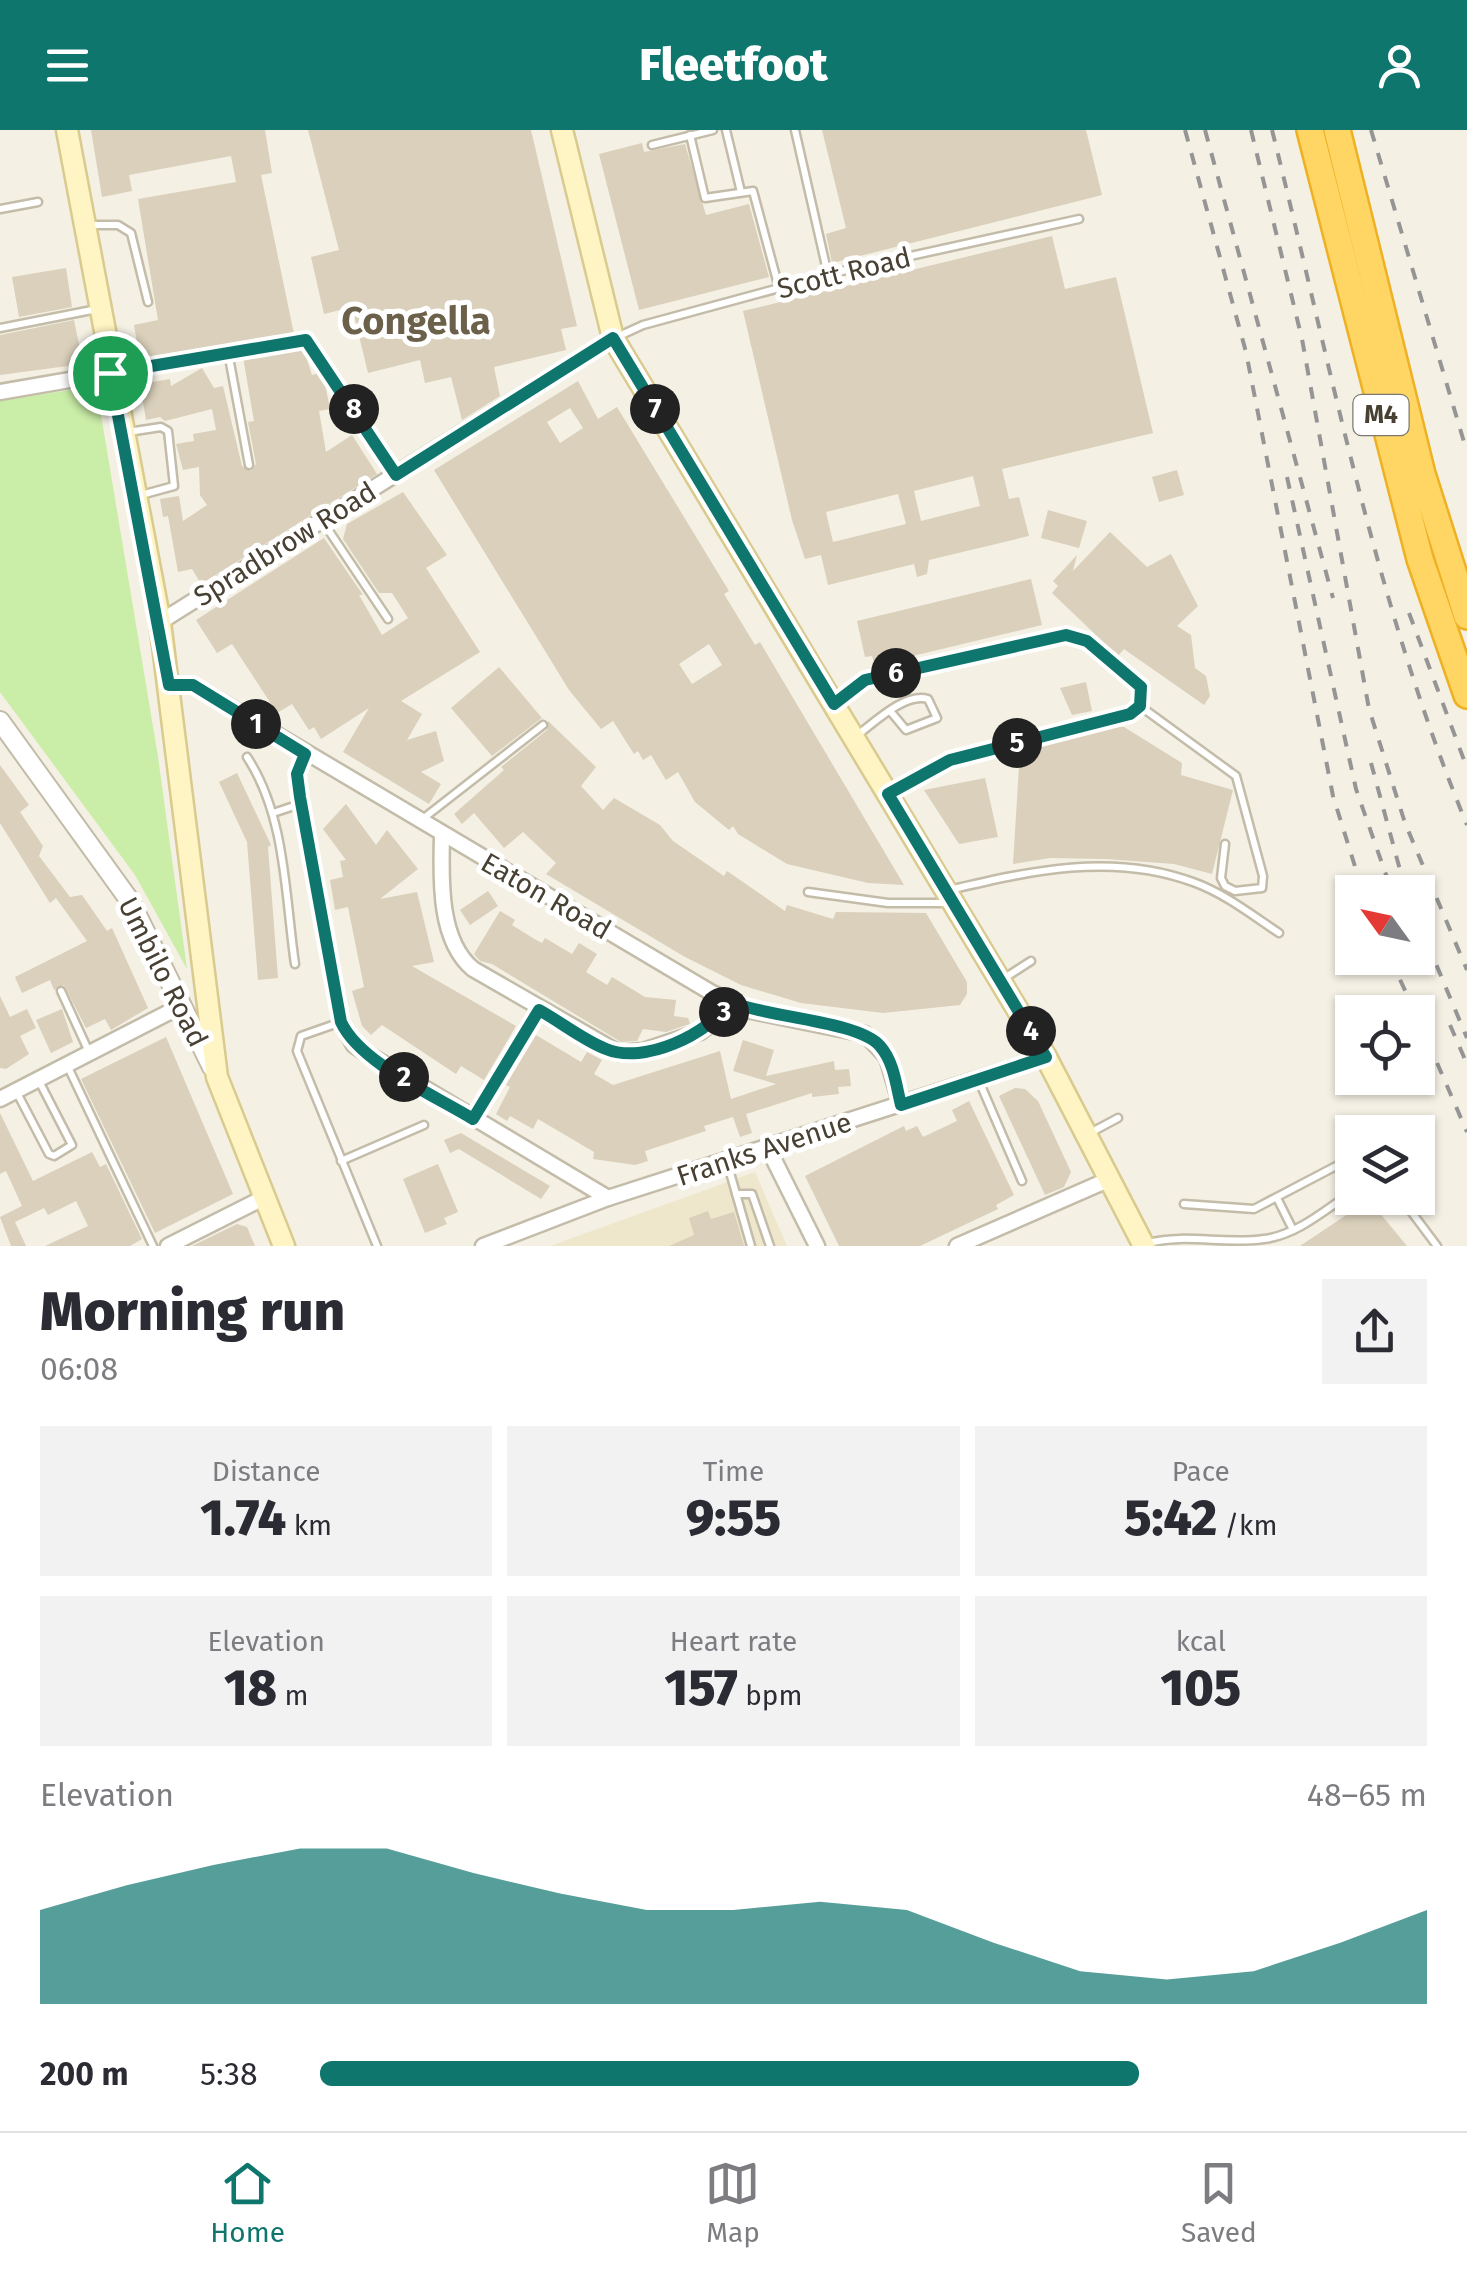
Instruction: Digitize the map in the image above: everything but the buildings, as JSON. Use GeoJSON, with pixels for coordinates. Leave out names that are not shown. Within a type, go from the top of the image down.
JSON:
{"type":"FeatureCollection","features":[{"type":"Feature","properties":{"kind":"highway","name":"M4"},"geometry":{"type":"LineString","coordinates":[[1310,130],[1415,542],[1467,696]]}},
{"type":"Feature","properties":{"kind":"highway","name":"M4"},"geometry":{"type":"LineString","coordinates":[[1337,130],[1422,474],[1467,616]]}},
{"type":"Feature","properties":{"kind":"main road"},"geometry":{"type":"LineString","coordinates":[[67,130],[160,622],[216,1077]]}},
{"type":"Feature","properties":{"kind":"main road"},"geometry":{"type":"LineString","coordinates":[[562,130],[613,338],[1046,1057],[1144,1245]]}},
{"type":"Feature","properties":{"kind":"main road","name":"Umbilo Road"},"geometry":{"type":"LineString","coordinates":[[216,1077],[284,1246]]}},
{"type":"Feature","properties":{"kind":"street","name":"Spradbrow Road"},"geometry":{"type":"LineString","coordinates":[[160,622],[613,338]]}},
{"type":"Feature","properties":{"kind":"street"},"geometry":{"type":"LineString","coordinates":[[0,392],[110,373]]}},
{"type":"Feature","properties":{"kind":"street","name":"Eaton Road"},"geometry":{"type":"LineString","coordinates":[[169,685],[193,685],[442,836],[730,1002],[866,1034],[888,1057],[901,1105]]}},
{"type":"Feature","properties":{"kind":"street","name":"Umbilo Road"},"geometry":{"type":"LineString","coordinates":[[0,721],[130,901],[216,1077]]}},
{"type":"Feature","properties":{"kind":"street"},"geometry":{"type":"LineString","coordinates":[[305,754],[297,774],[301,804],[341,1022],[354,1044],[608,1198]]}},
{"type":"Feature","properties":{"kind":"street"},"geometry":{"type":"LineString","coordinates":[[442,836],[443,884],[457,954],[473,969],[606,1049],[630,1054],[700,1032],[720,1018],[730,1002]]}},
{"type":"Feature","properties":{"kind":"street"},"geometry":{"type":"LineString","coordinates":[[0,1099],[183,1005]]}},
{"type":"Feature","properties":{"kind":"street"},"geometry":{"type":"LineString","coordinates":[[473,1119],[539,1010]]}},
{"type":"Feature","properties":{"kind":"street","name":"Franks Avenue"},"geometry":{"type":"LineString","coordinates":[[483,1246],[608,1198],[1046,1057]]}},
{"type":"Feature","properties":{"kind":"street"},"geometry":{"type":"LineString","coordinates":[[768,1148],[817,1246]]}},
{"type":"Feature","properties":{"kind":"street"},"geometry":{"type":"LineString","coordinates":[[957,1246],[987,1240],[1110,1179]]}},
{"type":"Feature","properties":{"kind":"street"},"geometry":{"type":"LineString","coordinates":[[168,1246],[263,1198]]}},
{"type":"Feature","properties":{"kind":"lane"},"geometry":{"type":"LineString","coordinates":[[652,145],[714,130]]}},
{"type":"Feature","properties":{"kind":"lane"},"geometry":{"type":"LineString","coordinates":[[726,130],[741,192]]}},
{"type":"Feature","properties":{"kind":"lane"},"geometry":{"type":"LineString","coordinates":[[794,130],[828,275]]}},
{"type":"Feature","properties":{"kind":"lane"},"geometry":{"type":"LineString","coordinates":[[690,135],[705,198],[754,193],[779,288]]}},
{"type":"Feature","properties":{"kind":"lane"},"geometry":{"type":"LineString","coordinates":[[0,209],[38,202]]}},
{"type":"Feature","properties":{"kind":"lane","name":"Scott Road"},"geometry":{"type":"LineString","coordinates":[[613,338],[643,325],[828,275],[1079,219]]}},
{"type":"Feature","properties":{"kind":"lane"},"geometry":{"type":"LineString","coordinates":[[84,226],[118,225],[131,233],[148,302]]}},
{"type":"Feature","properties":{"kind":"lane"},"geometry":{"type":"LineString","coordinates":[[0,328],[99,308]]}},
{"type":"Feature","properties":{"kind":"lane"},"geometry":{"type":"LineString","coordinates":[[110,373],[308,340],[396,475]]}},
{"type":"Feature","properties":{"kind":"lane"},"geometry":{"type":"LineString","coordinates":[[228,352],[248,465]]}},
{"type":"Feature","properties":{"kind":"lane"},"geometry":{"type":"LineString","coordinates":[[122,433],[161,427],[168,431],[174,486],[135,496]]}},
{"type":"Feature","properties":{"kind":"lane"},"geometry":{"type":"LineString","coordinates":[[323,522],[388,619]]}},
{"type":"Feature","properties":{"kind":"lane"},"geometry":{"type":"LineString","coordinates":[[834,704],[865,680],[1066,635],[1087,641],[1141,687],[1140,706],[1130,714],[939,764],[888,794]]}},
{"type":"Feature","properties":{"kind":"lane"},"geometry":{"type":"LineString","coordinates":[[854,737],[891,712],[924,697],[936,720],[906,730],[891,712]]}},
{"type":"Feature","properties":{"kind":"lane"},"geometry":{"type":"LineString","coordinates":[[1140,706],[1236,776],[1263,876],[1262,888],[1234,891],[1224,886],[1224,844]]}},
{"type":"Feature","properties":{"kind":"lane"},"geometry":{"type":"LineString","coordinates":[[420,822],[543,725]]}},
{"type":"Feature","properties":{"kind":"lane"},"geometry":{"type":"LineString","coordinates":[[247,757],[266,786],[273,813],[295,964]]}},
{"type":"Feature","properties":{"kind":"lane"},"geometry":{"type":"LineString","coordinates":[[273,813],[301,804]]}},
{"type":"Feature","properties":{"kind":"lane"},"geometry":{"type":"LineString","coordinates":[[808,892],[888,903],[951,896],[1046,869],[1107,866],[1195,882],[1279,934]]}},
{"type":"Feature","properties":{"kind":"lane"},"geometry":{"type":"LineString","coordinates":[[1001,981],[1031,961]]}},
{"type":"Feature","properties":{"kind":"lane"},"geometry":{"type":"LineString","coordinates":[[61,991],[90,1053]]}},
{"type":"Feature","properties":{"kind":"lane"},"geometry":{"type":"LineString","coordinates":[[341,1022],[302,1036],[296,1046],[377,1246]]}},
{"type":"Feature","properties":{"kind":"lane"},"geometry":{"type":"LineString","coordinates":[[67,1065],[153,1246]]}},
{"type":"Feature","properties":{"kind":"lane"},"geometry":{"type":"LineString","coordinates":[[16,1091],[50,1156],[70,1148],[38,1080]]}},
{"type":"Feature","properties":{"kind":"lane"},"geometry":{"type":"LineString","coordinates":[[979,1080],[1022,1181]]}},
{"type":"Feature","properties":{"kind":"lane"},"geometry":{"type":"LineString","coordinates":[[1086,1134],[1118,1118]]}},
{"type":"Feature","properties":{"kind":"lane"},"geometry":{"type":"LineString","coordinates":[[341,1161],[424,1125]]}},
{"type":"Feature","properties":{"kind":"lane"},"geometry":{"type":"LineString","coordinates":[[726,1161],[751,1246]]}},
{"type":"Feature","properties":{"kind":"lane"},"geometry":{"type":"LineString","coordinates":[[1184,1204],[1243,1210],[1278,1200],[1335,1167]]}},
{"type":"Feature","properties":{"kind":"lane"},"geometry":{"type":"LineString","coordinates":[[736,1194],[752,1194],[770,1246]]}},
{"type":"Feature","properties":{"kind":"lane"},"geometry":{"type":"LineString","coordinates":[[1278,1200],[1292,1230]]}},
{"type":"Feature","properties":{"kind":"lane"},"geometry":{"type":"LineString","coordinates":[[1144,1245],[1179,1236],[1261,1240],[1292,1230],[1335,1203]]}},
{"type":"Feature","properties":{"kind":"lane"},"geometry":{"type":"LineString","coordinates":[[1413,1215],[1438,1246]]}},
{"type":"Feature","properties":{"kind":"shaded area"},"geometry":{"type":"Polygon","coordinates":[[[755,1172],[787,1246],[550,1246],[755,1172]]]}},
{"type":"Feature","properties":{"kind":"green space"},"geometry":{"type":"Polygon","coordinates":[[[89,387],[98,397],[158,757],[187,969],[135,875],[0,692],[0,401],[89,387]]]}},
{"type":"Feature","properties":{"kind":"railway"},"geometry":{"type":"LineString","coordinates":[[1185,130],[1246,352],[1333,796],[1358,875]]}},
{"type":"Feature","properties":{"kind":"railway"},"geometry":{"type":"LineString","coordinates":[[1205,130],[1333,598]]}},
{"type":"Feature","properties":{"kind":"railway"},"geometry":{"type":"LineString","coordinates":[[1251,130],[1302,339],[1369,709],[1405,823],[1467,970]]}},
{"type":"Feature","properties":{"kind":"railway"},"geometry":{"type":"LineString","coordinates":[[1272,130],[1380,569],[1435,741],[1467,825]]}},
{"type":"Feature","properties":{"kind":"railway"},"geometry":{"type":"LineString","coordinates":[[1371,130],[1467,452]]}},
{"type":"Feature","properties":{"kind":"railway"},"geometry":{"type":"LineString","coordinates":[[1287,477],[1356,789],[1386,875]]}},
{"type":"Feature","properties":{"kind":"railway"},"geometry":{"type":"LineString","coordinates":[[1409,613],[1467,768]]}},
{"type":"Feature","properties":{"kind":"railway"},"geometry":{"type":"LineString","coordinates":[[1371,763],[1401,875]]}},
{"type":"Feature","properties":{"kind":"railway"},"geometry":{"type":"LineString","coordinates":[[1435,962],[1467,1038]]}},
{"type":"Feature","properties":{"kind":"railway"},"geometry":{"type":"LineString","coordinates":[[1398,975],[1407,995]]}},
{"type":"Feature","properties":{"kind":"railway"},"geometry":{"type":"LineString","coordinates":[[1450,1025],[1467,1064]]}},
{"type":"Feature","properties":{"kind":"railway"},"geometry":{"type":"LineString","coordinates":[[1435,1058],[1467,1132]]}},
{"type":"Feature","properties":{"kind":"district","name":"Congella"},"geometry":{"type":"Point","coordinates":[416,321]}},
{"type":"Feature","properties":{"kind":"route"},"geometry":{"type":"LineString","coordinates":[[613,338],[834,704],[865,680],[1066,635],[1087,641],[1141,687],[1143,699],[1134,711],[950,760],[888,794],[1046,1057],[901,1105],[888,1057],[858,1030],[752,1010],[730,1002],[720,1018],[700,1032],[630,1054],[606,1049],[539,1010],[473,1119],[368,1055],[347,1036],[341,1022],[300,797],[297,774],[305,754],[193,685],[169,685],[110,373],[306,340],[396,475],[613,338]]}}]}
